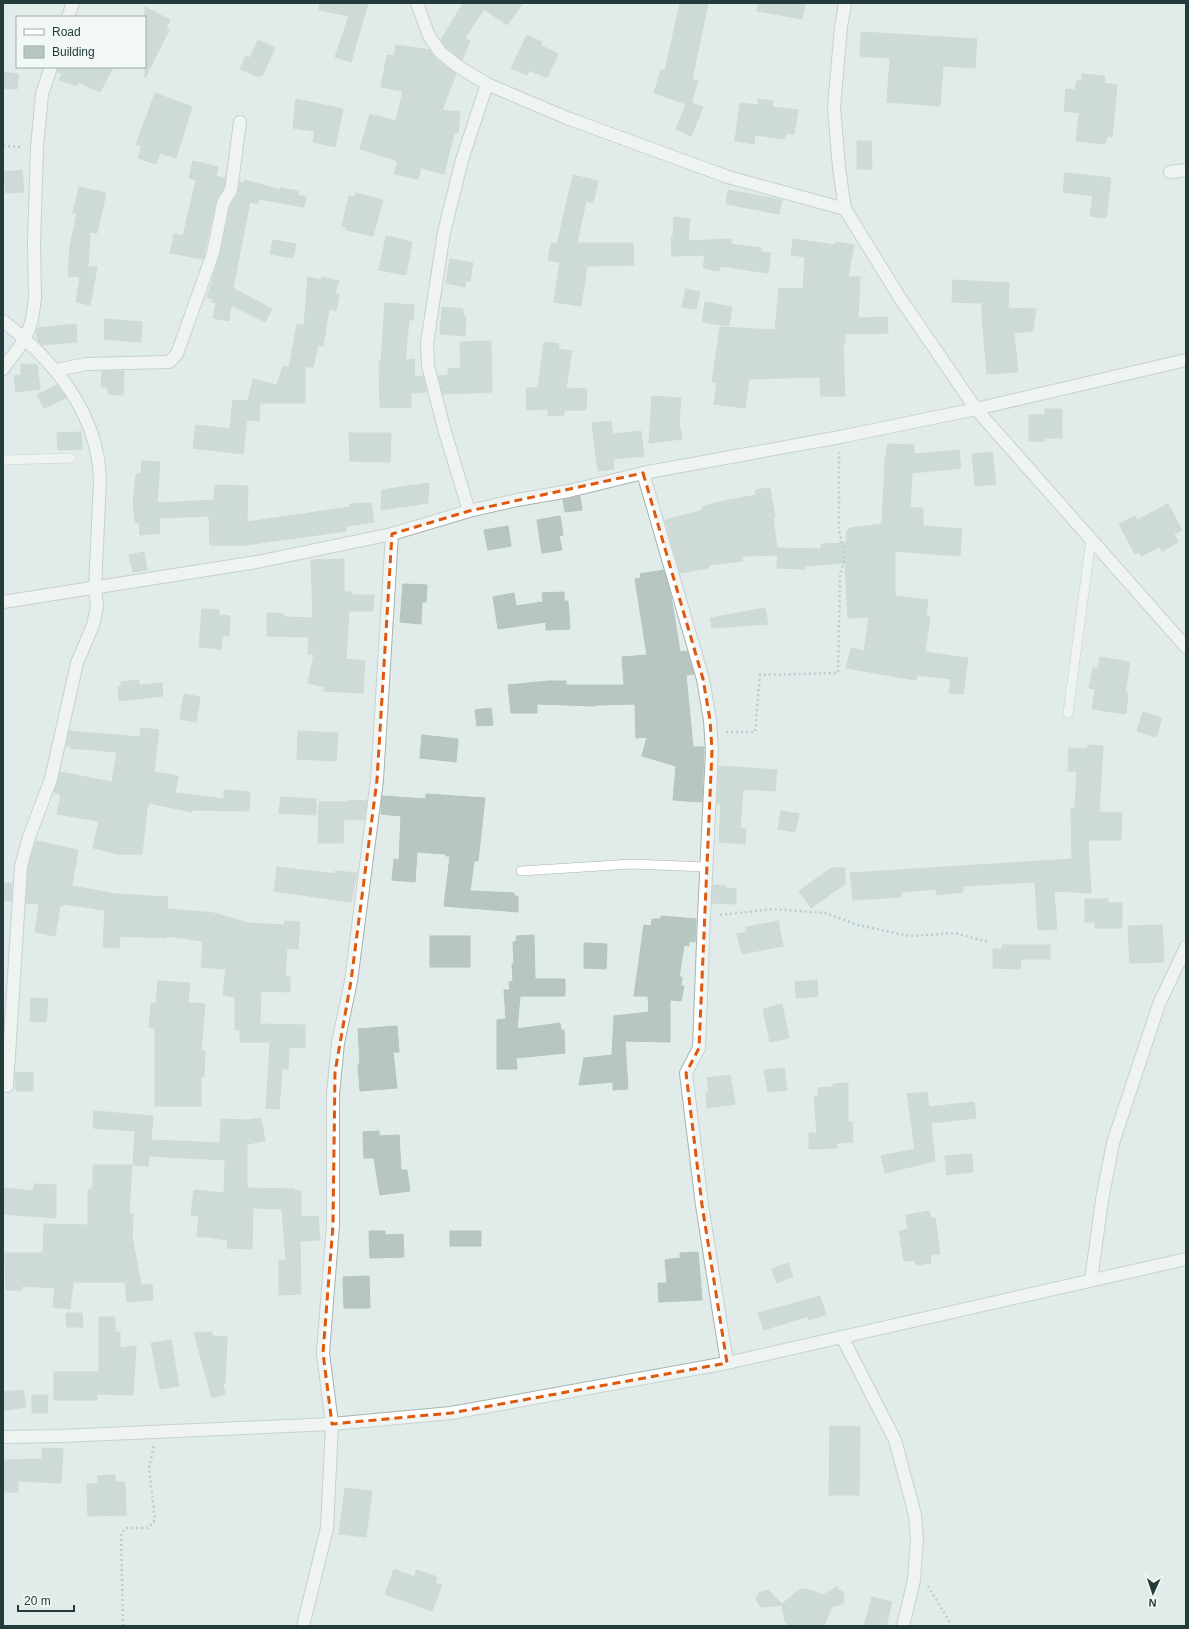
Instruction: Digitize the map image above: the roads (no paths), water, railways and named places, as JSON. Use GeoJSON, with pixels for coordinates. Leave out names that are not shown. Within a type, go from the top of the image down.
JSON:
{"type":"FeatureCollection","features":[{"type":"Feature","properties":{"kind":"street"},"geometry":{"type":"LineString","coordinates":[[68,16],[73,3]]}},
{"type":"Feature","properties":{"kind":"street"},"geometry":{"type":"LineString","coordinates":[[416,3],[429,36],[440,52],[459,67],[487,84],[567,118],[728,177],[845,208]]}},
{"type":"Feature","properties":{"kind":"street"},"geometry":{"type":"LineString","coordinates":[[845,3],[841,27],[834,108],[839,168],[845,208],[900,298],[976,409],[1186,647]]}},
{"type":"Feature","properties":{"kind":"street"},"geometry":{"type":"LineString","coordinates":[[3,369],[25,339],[32,320],[35,298],[34,243],[37,147],[42,94],[51,68]]}},
{"type":"Feature","properties":{"kind":"street"},"geometry":{"type":"LineString","coordinates":[[469,511],[441,418],[428,366],[427,343],[444,232],[462,160],[487,84]]}},
{"type":"Feature","properties":{"kind":"street"},"geometry":{"type":"LineString","coordinates":[[56,370],[86,364],[169,362],[177,354],[213,253],[223,203],[230,190],[240,122]]}},
{"type":"Feature","properties":{"kind":"street"},"geometry":{"type":"LineString","coordinates":[[1170,172],[1186,170]]}},
{"type":"Feature","properties":{"kind":"street"},"geometry":{"type":"LineString","coordinates":[[3,321],[25,339],[56,370],[90,426],[100,462],[95,588],[97,608],[93,625],[78,663],[50,779],[29,837],[21,866],[7,1086]]}},
{"type":"Feature","properties":{"kind":"street"},"geometry":{"type":"LineString","coordinates":[[3,602],[257,562],[392,534],[469,511],[643,473],[840,437],[976,409],[1186,360]]}},
{"type":"Feature","properties":{"kind":"street"},"geometry":{"type":"LineString","coordinates":[[643,473],[703,680],[711,731],[712,750],[704,916],[700,1048],[686,1073],[702,1205],[727,1364]]}},
{"type":"Feature","properties":{"kind":"street"},"geometry":{"type":"LineString","coordinates":[[303,1626],[327,1528],[332,1424],[323,1353],[333,1225],[333,1094],[338,1044],[351,981],[378,780],[392,534]]}},
{"type":"Feature","properties":{"kind":"street"},"geometry":{"type":"LineString","coordinates":[[1091,1280],[1102,1200],[1113,1143],[1159,1004],[1186,947]]}},
{"type":"Feature","properties":{"kind":"street"},"geometry":{"type":"LineString","coordinates":[[3,1436],[158,1432],[332,1424],[452,1413],[727,1364],[1186,1259]]}},
{"type":"Feature","properties":{"kind":"street"},"geometry":{"type":"LineString","coordinates":[[842,1337],[895,1440],[915,1515],[917,1539],[914,1580],[904,1626]]}},
{"type":"Feature","properties":{"kind":"lane"},"geometry":{"type":"LineString","coordinates":[[3,460],[71,458]]}},
{"type":"Feature","properties":{"kind":"lane"},"geometry":{"type":"LineString","coordinates":[[1068,713],[1091,539]]}},
{"type":"Feature","properties":{"kind":"lane"},"geometry":{"type":"LineString","coordinates":[[521,872],[632,864],[707,867]]}}]}
